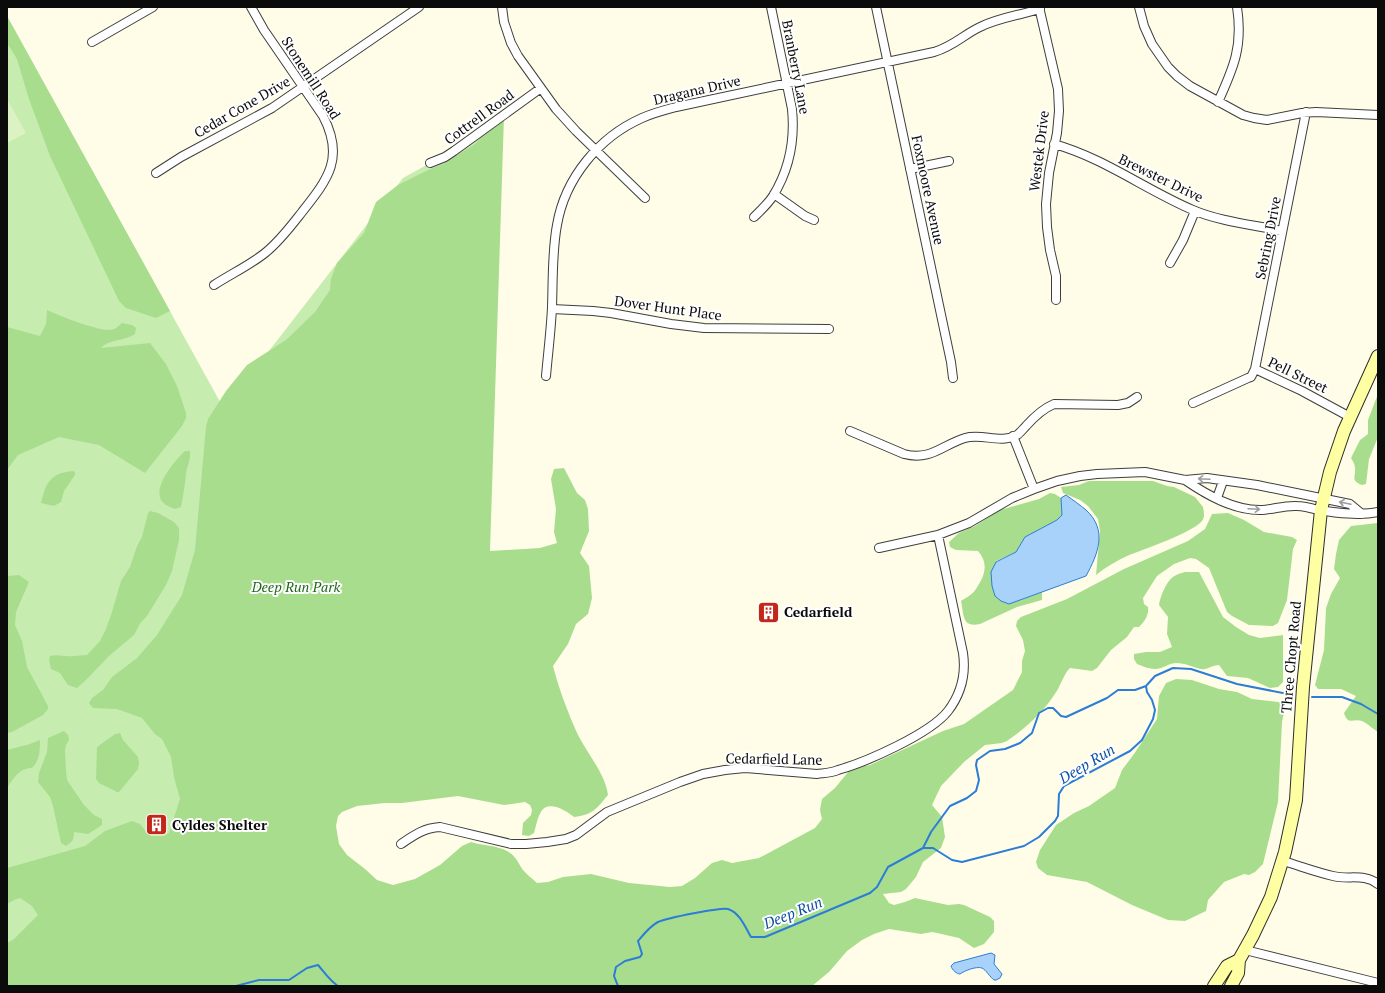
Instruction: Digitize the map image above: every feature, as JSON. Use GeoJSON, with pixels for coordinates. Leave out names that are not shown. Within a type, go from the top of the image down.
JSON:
{"type":"FeatureCollection","features":[{"type":"Feature","properties":{"kind":"main road","name":"Three Chopt Road"},"geometry":{"type":"LineString","coordinates":[[1231,986],[1238,973],[1242,955],[1271,898],[1283,861],[1296,800],[1304,673],[1322,505],[1338,448],[1350,417],[1378,356]]}},
{"type":"Feature","properties":{"kind":"main road","name":"Three Chopt Road"},"geometry":{"type":"LineString","coordinates":[[1214,986],[1227,966],[1242,955]]}},
{"type":"Feature","properties":{"kind":"street"},"geometry":{"type":"LineString","coordinates":[[92,42],[153,7]]}},
{"type":"Feature","properties":{"kind":"street","name":"Stonemill Road"},"geometry":{"type":"LineString","coordinates":[[214,285],[252,262],[275,244],[327,179],[333,154],[329,128],[323,116],[264,30],[251,7]]}},
{"type":"Feature","properties":{"kind":"street","name":"Cedar Cone Drive"},"geometry":{"type":"LineString","coordinates":[[156,173],[272,108],[419,7]]}},
{"type":"Feature","properties":{"kind":"street"},"geometry":{"type":"LineString","coordinates":[[502,7],[504,22],[511,43],[518,56],[556,109],[576,131],[645,198]]}},
{"type":"Feature","properties":{"kind":"street","name":"Branberry Lane"},"geometry":{"type":"LineString","coordinates":[[754,217],[774,194],[785,171],[792,143],[793,115],[771,7]]}},
{"type":"Feature","properties":{"kind":"street","name":"Foxmoore Avenue"},"geometry":{"type":"LineString","coordinates":[[876,7],[953,378]]}},
{"type":"Feature","properties":{"kind":"street"},"geometry":{"type":"LineString","coordinates":[[1139,7],[1147,34],[1160,58],[1177,76],[1218,102],[1243,115],[1267,120],[1306,112],[1378,115]]}},
{"type":"Feature","properties":{"kind":"street"},"geometry":{"type":"LineString","coordinates":[[1218,102],[1234,66],[1238,47],[1239,20],[1237,7]]}},
{"type":"Feature","properties":{"kind":"street","name":"Dragana Drive"},"geometry":{"type":"LineString","coordinates":[[546,376],[552,309],[555,242],[561,209],[573,180],[581,168],[596,150],[621,130],[641,118],[656,112],[887,63],[945,49],[989,23],[1039,8]]}},
{"type":"Feature","properties":{"kind":"street","name":"Westek Drive"},"geometry":{"type":"LineString","coordinates":[[1039,8],[1058,88],[1057,133],[1047,189],[1046,214],[1050,250],[1056,276],[1056,300]]}},
{"type":"Feature","properties":{"kind":"street","name":"Cottrell Road"},"geometry":{"type":"LineString","coordinates":[[430,163],[445,157],[454,151],[541,88]]}},
{"type":"Feature","properties":{"kind":"street","name":"Sebring Drive"},"geometry":{"type":"LineString","coordinates":[[1255,369],[1306,112]]}},
{"type":"Feature","properties":{"kind":"street","name":"Brewster Drive"},"geometry":{"type":"LineString","coordinates":[[1054,144],[1088,156],[1195,211],[1236,222],[1282,231]]}},
{"type":"Feature","properties":{"kind":"street"},"geometry":{"type":"LineString","coordinates":[[910,169],[949,161]]}},
{"type":"Feature","properties":{"kind":"street"},"geometry":{"type":"LineString","coordinates":[[774,194],[805,216],[814,220]]}},
{"type":"Feature","properties":{"kind":"street"},"geometry":{"type":"LineString","coordinates":[[1170,263],[1183,240],[1195,211]]}},
{"type":"Feature","properties":{"kind":"street","name":"Dover Hunt Place"},"geometry":{"type":"LineString","coordinates":[[552,309],[611,313],[677,325],[704,328],[829,329]]}},
{"type":"Feature","properties":{"kind":"street","name":"Pell Street"},"geometry":{"type":"LineString","coordinates":[[1193,403],[1248,378],[1255,369],[1302,390],[1350,417]]}},
{"type":"Feature","properties":{"kind":"street"},"geometry":{"type":"LineString","coordinates":[[850,431],[904,454],[923,456],[965,438],[1004,438],[1013,436],[1020,433],[1041,410],[1054,404],[1118,406],[1128,403],[1137,397]]}},
{"type":"Feature","properties":{"kind":"street"},"geometry":{"type":"LineString","coordinates":[[1013,436],[1034,488]]}},
{"type":"Feature","properties":{"kind":"street"},"geometry":{"type":"LineString","coordinates":[[879,548],[938,535],[969,522],[1012,498],[1034,488],[1057,481],[1098,474],[1145,472],[1185,480],[1201,478],[1257,485],[1322,505],[1362,514],[1378,512]]}},
{"type":"Feature","properties":{"kind":"street"},"geometry":{"type":"LineString","coordinates":[[1185,480],[1200,490],[1230,504],[1248,509],[1266,510],[1297,506],[1322,505]]}},
{"type":"Feature","properties":{"kind":"street"},"geometry":{"type":"LineString","coordinates":[[1217,498],[1223,481]]}},
{"type":"Feature","properties":{"kind":"street","name":"Cedarfield Lane"},"geometry":{"type":"LineString","coordinates":[[401,844],[418,832],[427,828],[440,827],[519,845],[566,839],[582,832],[607,812],[698,775],[740,768],[817,774],[828,773],[880,754],[920,733],[942,718],[948,711],[960,690],[964,671],[963,653],[938,535]]}},
{"type":"Feature","properties":{"kind":"street"},"geometry":{"type":"LineString","coordinates":[[1283,861],[1335,877],[1368,878],[1378,884]]}},
{"type":"Feature","properties":{"kind":"street"},"geometry":{"type":"LineString","coordinates":[[1242,955],[1378,983]]}},
{"type":"Feature","properties":{"kind":"green space","name":"Deep Run Park"},"geometry":{"type":"Polygon","coordinates":[[[7,16],[224,409],[403,178],[481,135],[504,116],[212,773],[281,899],[7,986],[7,16]]]}},
{"type":"Feature","properties":{"kind":"green space"},"geometry":{"type":"Polygon","coordinates":[[[7,16],[170,311],[156,318],[126,308],[119,301],[50,156],[29,99],[17,59],[7,43],[7,16]]]}},
{"type":"Feature","properties":{"kind":"green space"},"geometry":{"type":"Polygon","coordinates":[[[7,99],[26,133],[7,143],[7,99]]]}},
{"type":"Feature","properties":{"kind":"green space"},"geometry":{"type":"Polygon","coordinates":[[[504,116],[490,551],[540,548],[557,543],[554,532],[556,509],[551,479],[554,469],[564,468],[577,493],[585,500],[588,509],[589,531],[580,553],[589,566],[592,598],[588,614],[576,624],[568,644],[553,666],[574,727],[600,772],[608,795],[601,804],[586,815],[574,817],[558,807],[548,806],[544,808],[538,817],[534,833],[529,836],[522,835],[523,823],[531,815],[532,810],[530,805],[525,802],[504,805],[458,796],[402,803],[357,806],[342,812],[338,816],[336,826],[339,844],[347,855],[377,880],[393,885],[415,879],[440,865],[462,846],[471,842],[507,851],[515,857],[525,872],[537,883],[548,882],[563,877],[591,874],[629,883],[670,887],[682,886],[695,878],[712,863],[722,860],[732,863],[759,858],[815,828],[822,819],[820,810],[822,799],[835,788],[849,771],[854,768],[870,765],[943,731],[964,724],[1013,690],[1022,672],[1022,661],[1025,651],[1023,640],[1016,626],[1017,621],[1021,617],[1067,599],[1124,569],[1188,541],[1205,529],[1212,514],[1228,513],[1244,520],[1264,532],[1292,537],[1297,540],[1293,549],[1287,600],[1278,623],[1273,626],[1249,625],[1232,616],[1227,612],[1209,568],[1196,559],[1190,558],[1174,564],[1157,576],[1143,598],[1144,604],[1148,607],[1146,618],[1139,627],[1134,627],[1127,637],[1111,650],[1097,668],[1092,671],[1070,668],[1053,697],[1022,730],[1007,741],[985,745],[964,762],[941,786],[932,805],[942,817],[945,837],[941,848],[923,862],[916,877],[906,889],[901,892],[883,894],[889,903],[894,905],[915,898],[948,905],[964,905],[990,917],[994,921],[994,932],[984,944],[974,948],[959,938],[937,933],[932,932],[921,934],[889,929],[862,940],[847,951],[829,972],[812,986],[7,986],[7,943],[14,939],[38,915],[32,906],[20,898],[7,904],[7,868],[85,846],[105,831],[132,821],[140,824],[147,833],[152,836],[164,836],[169,833],[180,799],[174,777],[171,757],[162,739],[155,734],[142,718],[117,709],[94,708],[89,703],[92,698],[103,690],[112,677],[137,658],[157,635],[182,595],[195,550],[206,427],[208,419],[226,391],[247,365],[286,340],[315,312],[330,290],[331,279],[337,263],[364,233],[376,202],[398,185],[443,164],[475,144],[481,135],[504,116]]]}},
{"type":"Feature","properties":{"kind":"green space"},"geometry":{"type":"Polygon","coordinates":[[[47,310],[100,329],[114,329],[122,323],[132,325],[136,328],[135,334],[127,338],[108,343],[101,348],[150,343],[166,364],[177,386],[186,413],[186,418],[182,426],[145,473],[99,445],[59,437],[18,455],[7,470],[7,327],[40,336],[46,324],[47,310]]]}},
{"type":"Feature","properties":{"kind":"green space"},"geometry":{"type":"Polygon","coordinates":[[[1378,394],[1378,437],[1369,459],[1366,484],[1362,485],[1356,482],[1354,478],[1355,467],[1351,458],[1360,440],[1368,434],[1368,420],[1378,394]]]}},
{"type":"Feature","properties":{"kind":"green space"},"geometry":{"type":"Polygon","coordinates":[[[185,451],[190,451],[190,457],[186,471],[181,507],[175,509],[166,505],[161,500],[159,493],[164,477],[185,451]]]}},
{"type":"Feature","properties":{"kind":"green space"},"geometry":{"type":"Polygon","coordinates":[[[73,471],[75,472],[75,475],[64,491],[61,502],[54,506],[41,503],[50,480],[59,474],[73,471]]]}},
{"type":"Feature","properties":{"kind":"green space"},"geometry":{"type":"Polygon","coordinates":[[[1089,481],[1153,481],[1174,487],[1195,497],[1203,507],[1204,518],[1197,526],[1188,531],[1123,558],[1096,575],[1100,531],[1098,519],[1088,506],[1080,500],[1063,493],[1061,487],[1079,485],[1089,481]]]}},
{"type":"Feature","properties":{"kind":"green space"},"geometry":{"type":"Polygon","coordinates":[[[1050,493],[1061,498],[1062,515],[1057,520],[1025,537],[1016,552],[996,561],[993,581],[994,592],[1002,600],[1009,604],[1042,592],[1042,600],[1017,607],[980,624],[970,624],[965,619],[961,601],[973,593],[979,584],[984,570],[984,560],[978,551],[956,550],[950,547],[949,542],[959,533],[975,526],[1000,510],[1039,499],[1050,493]]]}},
{"type":"Feature","properties":{"kind":"green space"},"geometry":{"type":"Polygon","coordinates":[[[150,511],[158,513],[174,522],[179,528],[179,540],[172,571],[166,585],[134,635],[109,656],[77,688],[68,685],[60,673],[51,669],[49,659],[50,656],[87,655],[100,641],[111,615],[121,581],[130,567],[137,546],[142,537],[148,513],[150,511]]]}},
{"type":"Feature","properties":{"kind":"green space"},"geometry":{"type":"Polygon","coordinates":[[[1378,523],[1378,732],[1362,721],[1351,721],[1347,719],[1344,713],[1356,696],[1341,689],[1318,689],[1315,685],[1324,650],[1326,608],[1331,594],[1340,578],[1334,569],[1339,540],[1351,526],[1378,523]]]}},
{"type":"Feature","properties":{"kind":"green space"},"geometry":{"type":"Polygon","coordinates":[[[1185,572],[1199,572],[1223,617],[1236,627],[1249,635],[1260,638],[1283,635],[1283,682],[1278,687],[1270,688],[1248,678],[1227,676],[1219,665],[1201,669],[1176,663],[1155,669],[1137,664],[1134,659],[1134,654],[1160,652],[1172,647],[1167,634],[1168,617],[1159,605],[1162,594],[1170,579],[1185,572]]]}},
{"type":"Feature","properties":{"kind":"green space"},"geometry":{"type":"Polygon","coordinates":[[[19,575],[29,582],[16,612],[15,625],[22,641],[27,667],[48,706],[48,709],[43,715],[12,732],[7,733],[7,576],[19,575]]]}},
{"type":"Feature","properties":{"kind":"green space"},"geometry":{"type":"Polygon","coordinates":[[[1176,679],[1192,680],[1219,689],[1237,692],[1252,699],[1286,703],[1282,722],[1278,802],[1263,864],[1255,872],[1249,875],[1244,874],[1224,882],[1208,900],[1206,911],[1185,921],[1168,920],[1132,905],[1087,882],[1047,875],[1038,868],[1036,862],[1040,850],[1056,825],[1074,813],[1089,806],[1115,788],[1122,770],[1157,719],[1159,696],[1166,683],[1176,679]]]}},
{"type":"Feature","properties":{"kind":"green space"},"geometry":{"type":"Polygon","coordinates":[[[64,731],[68,735],[69,740],[65,750],[67,780],[84,805],[94,815],[102,819],[102,825],[88,834],[74,832],[74,837],[66,846],[61,843],[50,797],[38,782],[39,773],[47,752],[48,738],[64,731]]]}},
{"type":"Feature","properties":{"kind":"green space"},"geometry":{"type":"Polygon","coordinates":[[[120,733],[123,740],[138,757],[139,763],[138,769],[119,792],[117,792],[99,783],[96,779],[97,747],[115,734],[120,733]]]}},
{"type":"Feature","properties":{"kind":"green space"},"geometry":{"type":"Polygon","coordinates":[[[40,740],[39,755],[35,765],[32,768],[27,768],[20,772],[7,788],[7,750],[40,740]]]}},
{"type":"Feature","properties":{"kind":"water"},"geometry":{"type":"Polygon","coordinates":[[[1066,495],[1086,510],[1093,518],[1099,534],[1097,551],[1086,576],[1009,604],[1001,601],[995,596],[992,586],[991,572],[996,562],[1016,552],[1025,537],[1057,520],[1062,515],[1061,498],[1066,495]]]}},
{"type":"Feature","properties":{"kind":"water"},"geometry":{"type":"Polygon","coordinates":[[[991,953],[995,955],[994,964],[1002,974],[1000,978],[996,980],[994,980],[982,968],[973,968],[960,974],[952,969],[951,966],[954,963],[991,953]]]}},
{"type":"Feature","properties":{"kind":"waterway","name":"Deep Run"},"geometry":{"type":"LineString","coordinates":[[618,986],[614,976],[616,967],[625,961],[640,957],[642,954],[638,941],[658,922],[694,913],[728,909],[739,917],[751,937],[765,937],[870,893],[877,887],[888,867],[923,848],[931,832],[950,806],[967,798],[976,791],[979,780],[976,765],[977,760],[990,751],[1005,749],[1020,743],[1032,733],[1039,713],[1048,708],[1053,708],[1061,716],[1066,717],[1107,698],[1118,690],[1135,690],[1146,686],[1155,676],[1173,668],[1191,669],[1237,684],[1293,695]]}},
{"type":"Feature","properties":{"kind":"waterway","name":"Deep Run"},"geometry":{"type":"LineString","coordinates":[[923,848],[933,848],[952,860],[962,862],[1024,846],[1039,837],[1058,816],[1059,794],[1064,786],[1130,751],[1142,740],[1153,719],[1155,710],[1146,686]]}},
{"type":"Feature","properties":{"kind":"waterway","name":"Deep Run"},"geometry":{"type":"LineString","coordinates":[[1312,697],[1342,697],[1361,704],[1378,714]]}},
{"type":"Feature","properties":{"kind":"waterway","name":"Deep Run"},"geometry":{"type":"LineString","coordinates":[[236,986],[259,980],[289,980],[307,968],[318,965],[338,986]]}},
{"type":"Feature","properties":{"kind":"place","name":"Cedarfield"},"geometry":{"type":"Point","coordinates":[768,612]}},
{"type":"Feature","properties":{"kind":"place","name":"Cyldes Shelter"},"geometry":{"type":"Point","coordinates":[157,825]}}]}
